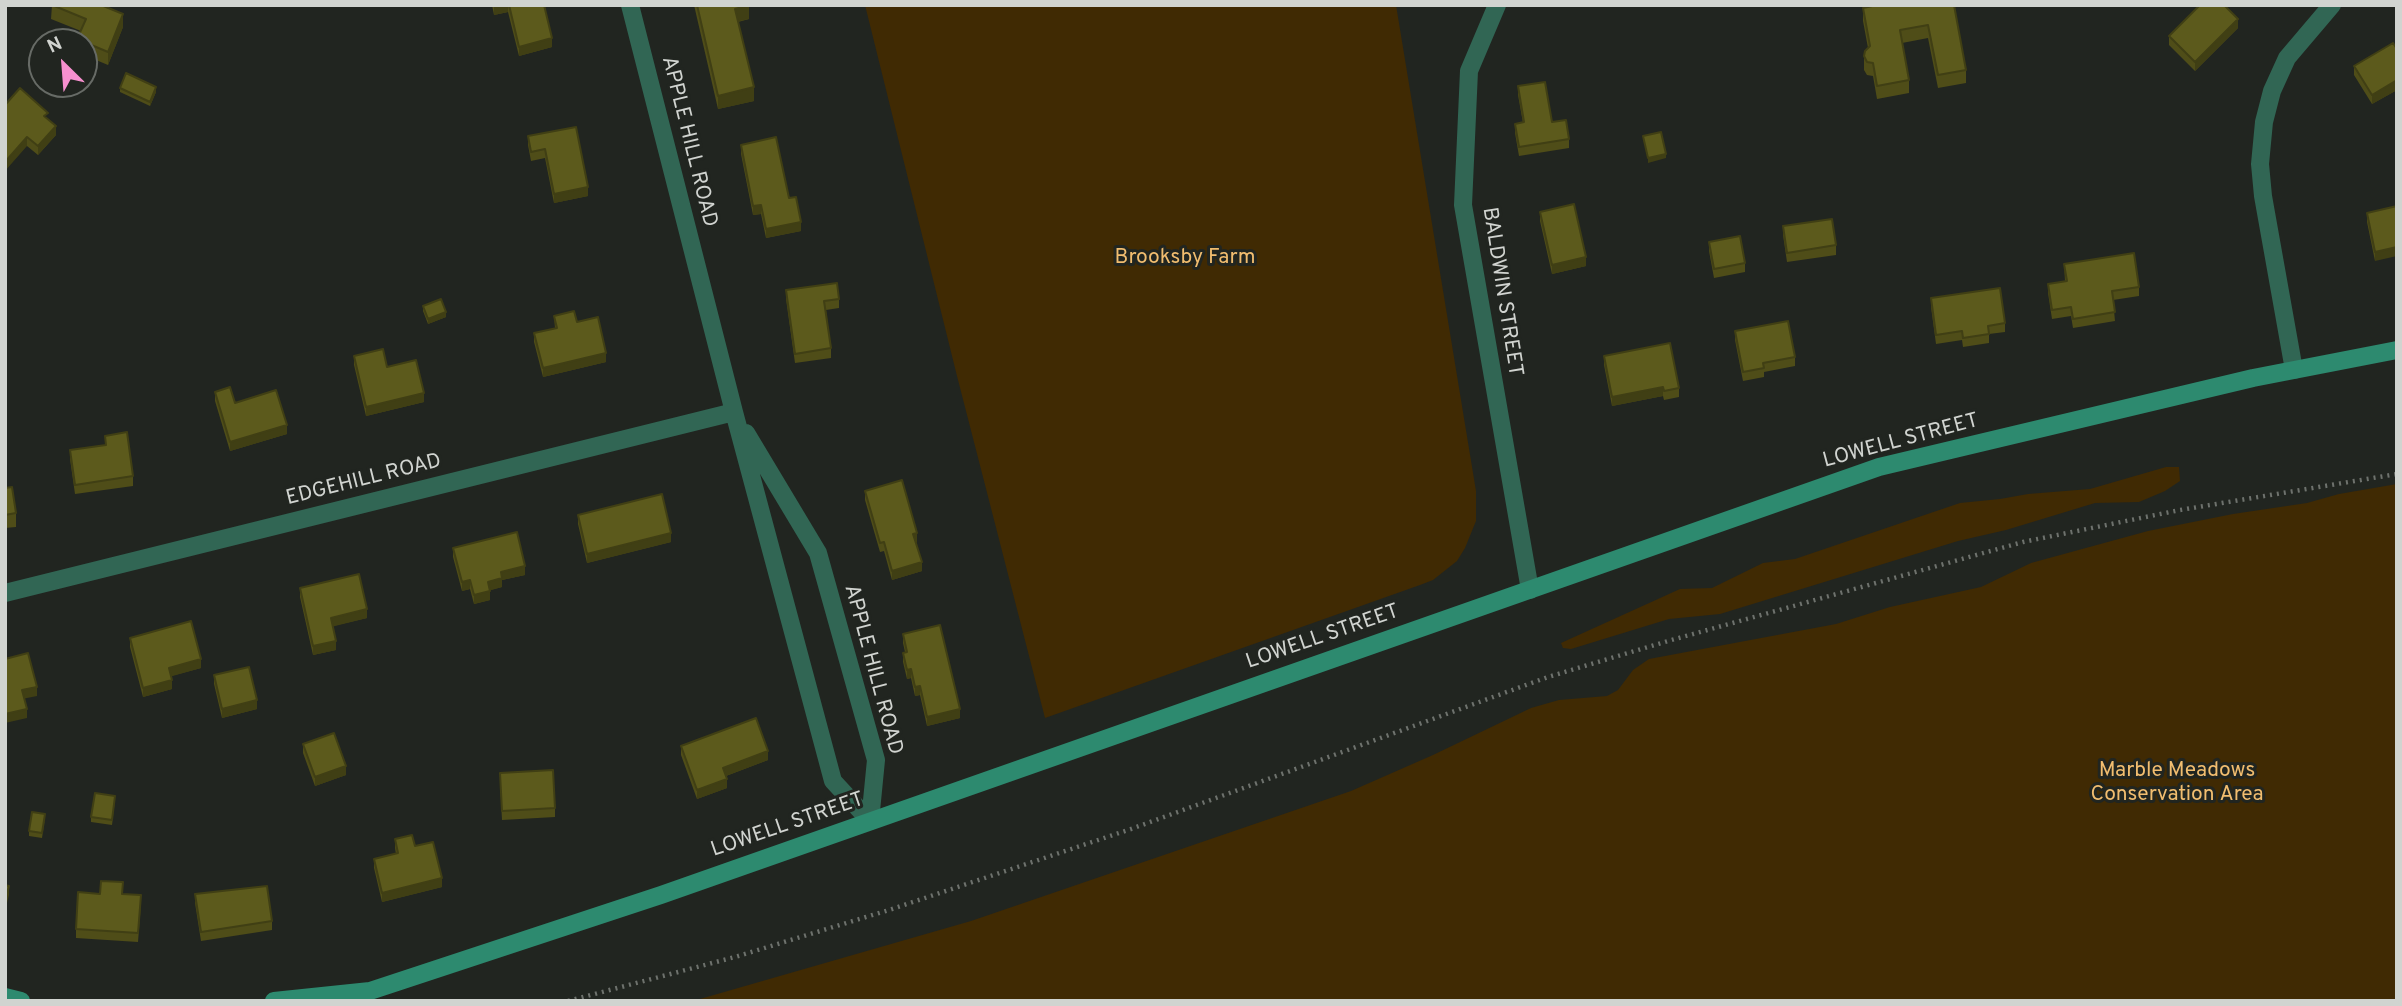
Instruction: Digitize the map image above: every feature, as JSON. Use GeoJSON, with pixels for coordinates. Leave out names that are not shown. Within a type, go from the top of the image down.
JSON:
{"type":"FeatureCollection","features":[{"type":"Feature","properties":{"kind":"main road","name":"LOWELL STREET"},"geometry":{"type":"LineString","coordinates":[[274,1001],[370,991],[661,895],[1878,467],[2294,370],[2397,350]]}},
{"type":"Feature","properties":{"kind":"main road"},"geometry":{"type":"LineString","coordinates":[[5,997],[21,1001]]}},
{"type":"Feature","properties":{"kind":"street","name":"APPLE HILL ROAD"},"geometry":{"type":"LineString","coordinates":[[630,5],[734,412],[833,781],[870,821]]}},
{"type":"Feature","properties":{"kind":"street","name":"BALDWIN STREET"},"geometry":{"type":"LineString","coordinates":[[1497,5],[1469,71],[1463,205],[1530,590]]}},
{"type":"Feature","properties":{"kind":"street"},"geometry":{"type":"LineString","coordinates":[[2294,370],[2263,196],[2260,163],[2264,122],[2272,91],[2287,58],[2332,5]]}},
{"type":"Feature","properties":{"kind":"street","name":"APPLE HILL ROAD"},"geometry":{"type":"LineString","coordinates":[[734,412],[818,553],[876,761],[870,821]]}},
{"type":"Feature","properties":{"kind":"street","name":"EDGEHILL ROAD"},"geometry":{"type":"LineString","coordinates":[[5,593],[734,412]]}},
{"type":"Feature","properties":{"kind":"path"},"geometry":{"type":"LineString","coordinates":[[568,1001],[734,957],[889,910],[1131,829],[1537,680],[1668,641],[2063,533],[2180,510],[2397,474]]}},
{"type":"Feature","properties":{"kind":"green space","name":"Brooksby Farm"},"geometry":{"type":"Polygon","coordinates":[[[865,5],[1396,5],[1476,491],[1476,521],[1457,561],[1433,580],[1420,585],[1045,718],[865,5]]]}},
{"type":"Feature","properties":{"kind":"green space"},"geometry":{"type":"Polygon","coordinates":[[[2166,467],[2179,467],[2180,481],[2139,502],[2095,503],[2006,530],[1958,541],[1720,614],[1669,619],[1571,649],[1563,648],[1561,643],[1680,589],[1712,588],[1763,563],[1795,559],[1960,503],[2090,489],[2166,467]]]}},
{"type":"Feature","properties":{"kind":"green space","name":"Marble Meadows Conservation Area"},"geometry":{"type":"Polygon","coordinates":[[[2397,484],[2397,1001],[693,1001],[971,921],[1351,791],[1531,708],[1559,700],[1607,696],[1618,690],[1633,670],[1649,659],[1836,624],[1890,607],[1981,587],[2031,563],[2148,531],[2397,484]]]}},
{"type":"Feature","properties":{"kind":"building"},"geometry":{"type":"Polygon","coordinates":[[[52,5],[101,5],[123,14],[108,52],[98,48],[98,28],[82,28],[86,19],[52,5]]]}},
{"type":"Feature","properties":{"kind":"building"},"geometry":{"type":"Polygon","coordinates":[[[509,5],[544,5],[552,38],[519,47],[509,5]]]}},
{"type":"Feature","properties":{"kind":"building"},"geometry":{"type":"Polygon","coordinates":[[[697,5],[749,5],[735,9],[754,87],[718,96],[697,5]]]}},
{"type":"Feature","properties":{"kind":"building"},"geometry":{"type":"Polygon","coordinates":[[[1877,5],[1954,5],[1966,70],[1938,75],[1928,25],[1900,30],[1909,80],[1877,86],[1873,63],[1867,62],[1864,56],[1870,46],[1863,8],[1877,5]]]}},
{"type":"Feature","properties":{"kind":"building"},"geometry":{"type":"Polygon","coordinates":[[[2200,5],[2224,5],[2238,19],[2195,62],[2169,36],[2200,5]]]}},
{"type":"Feature","properties":{"kind":"building"},"geometry":{"type":"Polygon","coordinates":[[[2393,43],[2397,49],[2397,80],[2372,95],[2354,66],[2393,43]]]}},
{"type":"Feature","properties":{"kind":"building"},"geometry":{"type":"Polygon","coordinates":[[[126,73],[156,87],[150,102],[120,88],[126,73]]]}},
{"type":"Feature","properties":{"kind":"building"},"geometry":{"type":"Polygon","coordinates":[[[1545,82],[1552,122],[1566,120],[1569,139],[1519,147],[1515,124],[1524,122],[1518,86],[1545,82]]]}},
{"type":"Feature","properties":{"kind":"building"},"geometry":{"type":"Polygon","coordinates":[[[20,88],[28,98],[48,113],[44,116],[56,126],[38,146],[27,137],[5,162],[5,105],[20,88]]]}},
{"type":"Feature","properties":{"kind":"building"},"geometry":{"type":"Polygon","coordinates":[[[576,127],[588,187],[554,194],[545,149],[531,152],[528,136],[576,127]]]}},
{"type":"Feature","properties":{"kind":"building"},"geometry":{"type":"Polygon","coordinates":[[[1661,132],[1666,154],[1648,158],[1643,136],[1661,132]]]}},
{"type":"Feature","properties":{"kind":"building"},"geometry":{"type":"Polygon","coordinates":[[[776,137],[789,198],[796,197],[801,222],[766,229],[761,205],[753,206],[741,145],[776,137]]]}},
{"type":"Feature","properties":{"kind":"building"},"geometry":{"type":"Polygon","coordinates":[[[1574,204],[1586,257],[1552,265],[1540,212],[1574,204]]]}},
{"type":"Feature","properties":{"kind":"building"},"geometry":{"type":"Polygon","coordinates":[[[2397,206],[2397,247],[2375,252],[2367,213],[2397,206]]]}},
{"type":"Feature","properties":{"kind":"building"},"geometry":{"type":"Polygon","coordinates":[[[1832,219],[1836,245],[1787,253],[1783,226],[1832,219]]]}},
{"type":"Feature","properties":{"kind":"building"},"geometry":{"type":"Polygon","coordinates":[[[1740,236],[1745,263],[1714,269],[1709,242],[1740,236]]]}},
{"type":"Feature","properties":{"kind":"building"},"geometry":{"type":"Polygon","coordinates":[[[2134,253],[2139,287],[2112,291],[2115,312],[2073,319],[2071,307],[2052,310],[2048,284],[2067,281],[2064,264],[2134,253]]]}},
{"type":"Feature","properties":{"kind":"building"},"geometry":{"type":"Polygon","coordinates":[[[837,283],[839,299],[824,301],[831,348],[795,354],[786,290],[837,283]]]}},
{"type":"Feature","properties":{"kind":"building"},"geometry":{"type":"Polygon","coordinates":[[[2000,288],[2005,323],[1988,326],[1989,334],[1963,338],[1962,331],[1936,335],[1931,298],[2000,288]]]}},
{"type":"Feature","properties":{"kind":"building"},"geometry":{"type":"Polygon","coordinates":[[[441,299],[446,312],[428,319],[423,306],[441,299]]]}},
{"type":"Feature","properties":{"kind":"building"},"geometry":{"type":"Polygon","coordinates":[[[574,311],[577,322],[598,317],[606,353],[543,368],[534,333],[557,328],[554,316],[574,311]]]}},
{"type":"Feature","properties":{"kind":"building"},"geometry":{"type":"Polygon","coordinates":[[[1788,321],[1795,357],[1763,363],[1764,368],[1743,372],[1735,331],[1788,321]]]}},
{"type":"Feature","properties":{"kind":"building"},"geometry":{"type":"Polygon","coordinates":[[[1670,343],[1679,388],[1664,391],[1663,387],[1612,397],[1604,356],[1670,343]]]}},
{"type":"Feature","properties":{"kind":"building"},"geometry":{"type":"Polygon","coordinates":[[[383,349],[387,367],[416,360],[424,393],[366,407],[354,356],[383,349]]]}},
{"type":"Feature","properties":{"kind":"building"},"geometry":{"type":"Polygon","coordinates":[[[230,387],[235,403],[276,390],[287,425],[230,442],[215,392],[230,387]]]}},
{"type":"Feature","properties":{"kind":"building"},"geometry":{"type":"Polygon","coordinates":[[[127,432],[133,476],[75,485],[70,450],[106,445],[105,436],[127,432]]]}},
{"type":"Feature","properties":{"kind":"building"},"geometry":{"type":"Polygon","coordinates":[[[902,480],[917,533],[913,534],[922,562],[892,571],[884,542],[880,543],[865,491],[902,480]]]}},
{"type":"Feature","properties":{"kind":"building"},"geometry":{"type":"Polygon","coordinates":[[[12,487],[16,513],[5,515],[5,488],[12,487]]]}},
{"type":"Feature","properties":{"kind":"building"},"geometry":{"type":"Polygon","coordinates":[[[662,494],[671,533],[587,554],[578,515],[662,494]]]}},
{"type":"Feature","properties":{"kind":"building"},"geometry":{"type":"Polygon","coordinates":[[[517,532],[525,566],[501,572],[502,578],[488,582],[490,591],[474,595],[470,580],[462,582],[453,548],[517,532]]]}},
{"type":"Feature","properties":{"kind":"building"},"geometry":{"type":"Polygon","coordinates":[[[359,574],[367,609],[331,618],[336,641],[313,646],[300,588],[359,574]]]}},
{"type":"Feature","properties":{"kind":"building"},"geometry":{"type":"Polygon","coordinates":[[[191,621],[201,659],[169,668],[172,680],[143,688],[130,638],[191,621]]]}},
{"type":"Feature","properties":{"kind":"building"},"geometry":{"type":"Polygon","coordinates":[[[940,625],[960,709],[927,717],[920,686],[915,687],[911,669],[907,670],[903,634],[940,625]]]}},
{"type":"Feature","properties":{"kind":"building"},"geometry":{"type":"Polygon","coordinates":[[[28,653],[37,687],[22,690],[27,709],[5,714],[5,659],[28,653]]]}},
{"type":"Feature","properties":{"kind":"building"},"geometry":{"type":"Polygon","coordinates":[[[249,667],[257,700],[222,709],[214,675],[249,667]]]}},
{"type":"Feature","properties":{"kind":"building"},"geometry":{"type":"Polygon","coordinates":[[[756,718],[768,751],[723,768],[727,779],[697,790],[681,746],[756,718]]]}},
{"type":"Feature","properties":{"kind":"building"},"geometry":{"type":"Polygon","coordinates":[[[334,733],[346,766],[315,777],[303,744],[334,733]]]}},
{"type":"Feature","properties":{"kind":"building"},"geometry":{"type":"Polygon","coordinates":[[[553,770],[555,808],[502,811],[500,773],[553,770]]]}},
{"type":"Feature","properties":{"kind":"building"},"geometry":{"type":"Polygon","coordinates":[[[95,793],[115,796],[112,820],[91,817],[95,793]]]}},
{"type":"Feature","properties":{"kind":"building"},"geometry":{"type":"Polygon","coordinates":[[[32,812],[45,814],[42,833],[29,831],[32,812]]]}},
{"type":"Feature","properties":{"kind":"building"},"geometry":{"type":"Polygon","coordinates":[[[412,835],[415,846],[433,842],[442,878],[382,893],[374,859],[398,853],[395,839],[412,835]]]}},
{"type":"Feature","properties":{"kind":"building"},"geometry":{"type":"Polygon","coordinates":[[[101,881],[123,882],[122,894],[141,895],[138,933],[76,929],[78,892],[100,894],[101,881]]]}},
{"type":"Feature","properties":{"kind":"building"},"geometry":{"type":"Polygon","coordinates":[[[5,885],[9,886],[5,902],[5,885]]]}},
{"type":"Feature","properties":{"kind":"building"},"geometry":{"type":"Polygon","coordinates":[[[267,886],[272,921],[201,932],[195,894],[267,886]]]}}]}
